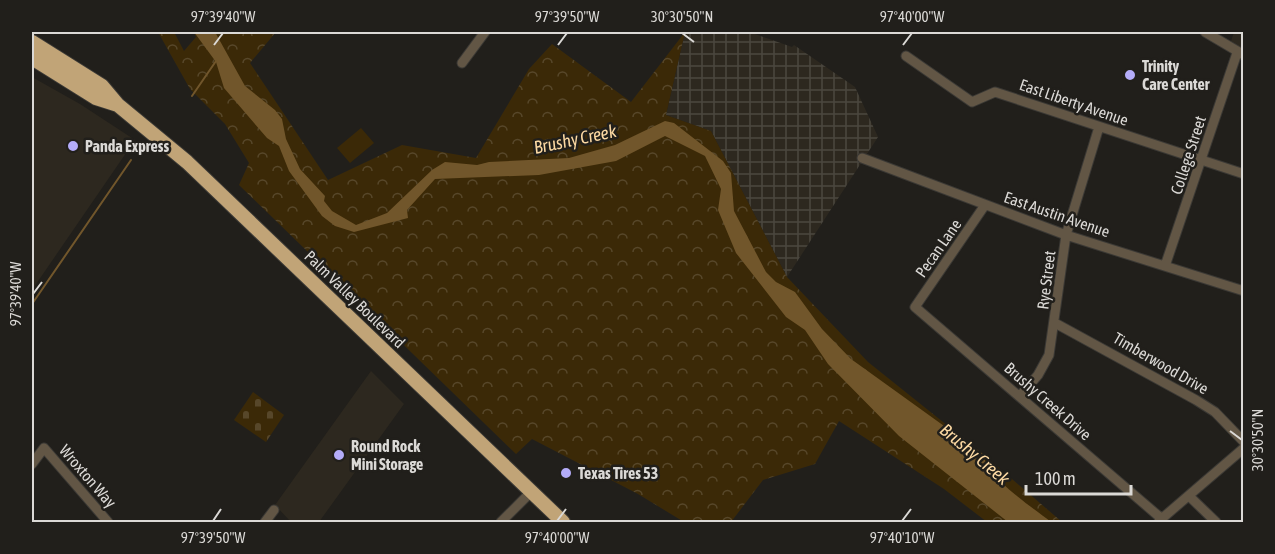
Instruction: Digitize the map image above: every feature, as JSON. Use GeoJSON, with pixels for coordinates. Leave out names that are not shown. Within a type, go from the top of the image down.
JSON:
{"type":"FeatureCollection","features":[{"type":"Feature","properties":{"kind":"highway","name":"Palm Valley Boulevard"},"geometry":{"type":"LineString","coordinates":[[32,42],[102,86],[118,105],[187,162],[563,522]]}},
{"type":"Feature","properties":{"kind":"highway","name":"Palm Valley Boulevard"},"geometry":{"type":"LineString","coordinates":[[32,58],[96,98],[118,105]]}},
{"type":"Feature","properties":{"kind":"street"},"geometry":{"type":"LineString","coordinates":[[462,63],[485,32]]}},
{"type":"Feature","properties":{"kind":"street"},"geometry":{"type":"LineString","coordinates":[[1205,32],[1240,54]]}},
{"type":"Feature","properties":{"kind":"street","name":"College Street"},"geometry":{"type":"LineString","coordinates":[[1165,266],[1240,54]]}},
{"type":"Feature","properties":{"kind":"street","name":"East Liberty Avenue"},"geometry":{"type":"LineString","coordinates":[[906,56],[972,102],[995,92],[1244,174]]}},
{"type":"Feature","properties":{"kind":"street","name":"Rye Street"},"geometry":{"type":"LineString","coordinates":[[1020,396],[1044,366],[1056,323],[1066,235],[1099,127]]}},
{"type":"Feature","properties":{"kind":"street","name":"East Austin Avenue"},"geometry":{"type":"LineString","coordinates":[[862,158],[1066,235],[1244,291]]}},
{"type":"Feature","properties":{"kind":"street","name":"Pecan Lane"},"geometry":{"type":"LineString","coordinates":[[915,307],[985,205]]}},
{"type":"Feature","properties":{"kind":"street","name":"Brushy Creek Drive"},"geometry":{"type":"LineString","coordinates":[[915,307],[1020,396],[1160,521]]}},
{"type":"Feature","properties":{"kind":"street","name":"Timberwood Drive"},"geometry":{"type":"LineString","coordinates":[[1056,323],[1196,399],[1215,412],[1244,442]]}},
{"type":"Feature","properties":{"kind":"street","name":"Wroxton Way"},"geometry":{"type":"LineString","coordinates":[[32,464],[44,448],[108,522]]}},
{"type":"Feature","properties":{"kind":"street"},"geometry":{"type":"LineString","coordinates":[[1160,521],[1244,448]]}},
{"type":"Feature","properties":{"kind":"street"},"geometry":{"type":"LineString","coordinates":[[501,522],[531,492]]}},
{"type":"Feature","properties":{"kind":"street"},"geometry":{"type":"LineString","coordinates":[[1189,496],[1216,522]]}},
{"type":"Feature","properties":{"kind":"street"},"geometry":{"type":"LineString","coordinates":[[265,522],[274,510]]}},
{"type":"Feature","properties":{"kind":"shaded area"},"geometry":{"type":"Polygon","coordinates":[[[685,32],[749,32],[792,47],[794,45],[855,87],[878,137],[787,277],[711,131],[666,115],[685,32]]]}},
{"type":"Feature","properties":{"kind":"shaded area"},"geometry":{"type":"Polygon","coordinates":[[[1234,32],[1243,32],[1243,48],[1230,44],[1234,32]]]}},
{"type":"Feature","properties":{"kind":"shaded area"},"geometry":{"type":"Polygon","coordinates":[[[32,77],[80,104],[135,140],[32,290],[32,77]]]}},
{"type":"Feature","properties":{"kind":"shaded area","name":"Round Rock Mini Storage"},"geometry":{"type":"Polygon","coordinates":[[[371,371],[404,404],[319,522],[291,522],[275,505],[371,371]]]}},
{"type":"Feature","properties":{"kind":"green space"},"geometry":{"type":"Polygon","coordinates":[[[158,32],[174,32],[184,51],[196,37],[194,32],[276,32],[250,63],[328,180],[402,145],[476,158],[529,69],[552,44],[631,102],[685,32],[666,115],[711,131],[787,277],[868,362],[983,454],[1062,522],[987,522],[944,489],[839,421],[815,464],[763,480],[731,522],[684,522],[638,494],[532,439],[516,454],[239,185],[249,163],[225,124],[190,89],[158,32]]]}},
{"type":"Feature","properties":{"kind":"green space"},"geometry":{"type":"Polygon","coordinates":[[[361,128],[374,143],[350,163],[337,148],[361,128]]]}},
{"type":"Feature","properties":{"kind":"green space"},"geometry":{"type":"Polygon","coordinates":[[[253,392],[284,415],[266,442],[234,420],[253,392]]]}},
{"type":"Feature","properties":{"kind":"water","name":"Brushy Creek"},"geometry":{"type":"Polygon","coordinates":[[[194,32],[215,32],[245,86],[275,110],[282,119],[286,139],[300,169],[325,196],[324,201],[332,211],[356,225],[387,213],[432,170],[445,162],[477,165],[489,162],[569,158],[615,145],[665,121],[674,123],[723,161],[731,173],[734,211],[766,272],[776,282],[795,292],[822,329],[851,359],[983,454],[993,473],[1001,482],[1051,522],[1008,522],[899,436],[828,364],[805,330],[786,317],[736,253],[718,210],[721,189],[705,156],[665,136],[616,161],[539,175],[435,179],[407,210],[408,218],[354,232],[335,226],[322,216],[289,171],[279,146],[267,138],[224,88],[216,62],[194,32]]]}},
{"type":"Feature","properties":{"kind":"waterway"},"geometry":{"type":"LineString","coordinates":[[192,96],[216,61]]}},
{"type":"Feature","properties":{"kind":"waterway"},"geometry":{"type":"LineString","coordinates":[[32,304],[131,160]]}},
{"type":"Feature","properties":{"kind":"place","name":"Trinity Care Center"},"geometry":{"type":"Point","coordinates":[1130,75]}},
{"type":"Feature","properties":{"kind":"place","name":"Panda Express"},"geometry":{"type":"Point","coordinates":[73,146]}},
{"type":"Feature","properties":{"kind":"place","name":"Round Rock Mini Storage"},"geometry":{"type":"Point","coordinates":[339,455]}},
{"type":"Feature","properties":{"kind":"place","name":"Texas Tires 53"},"geometry":{"type":"Point","coordinates":[566,473]}}]}
